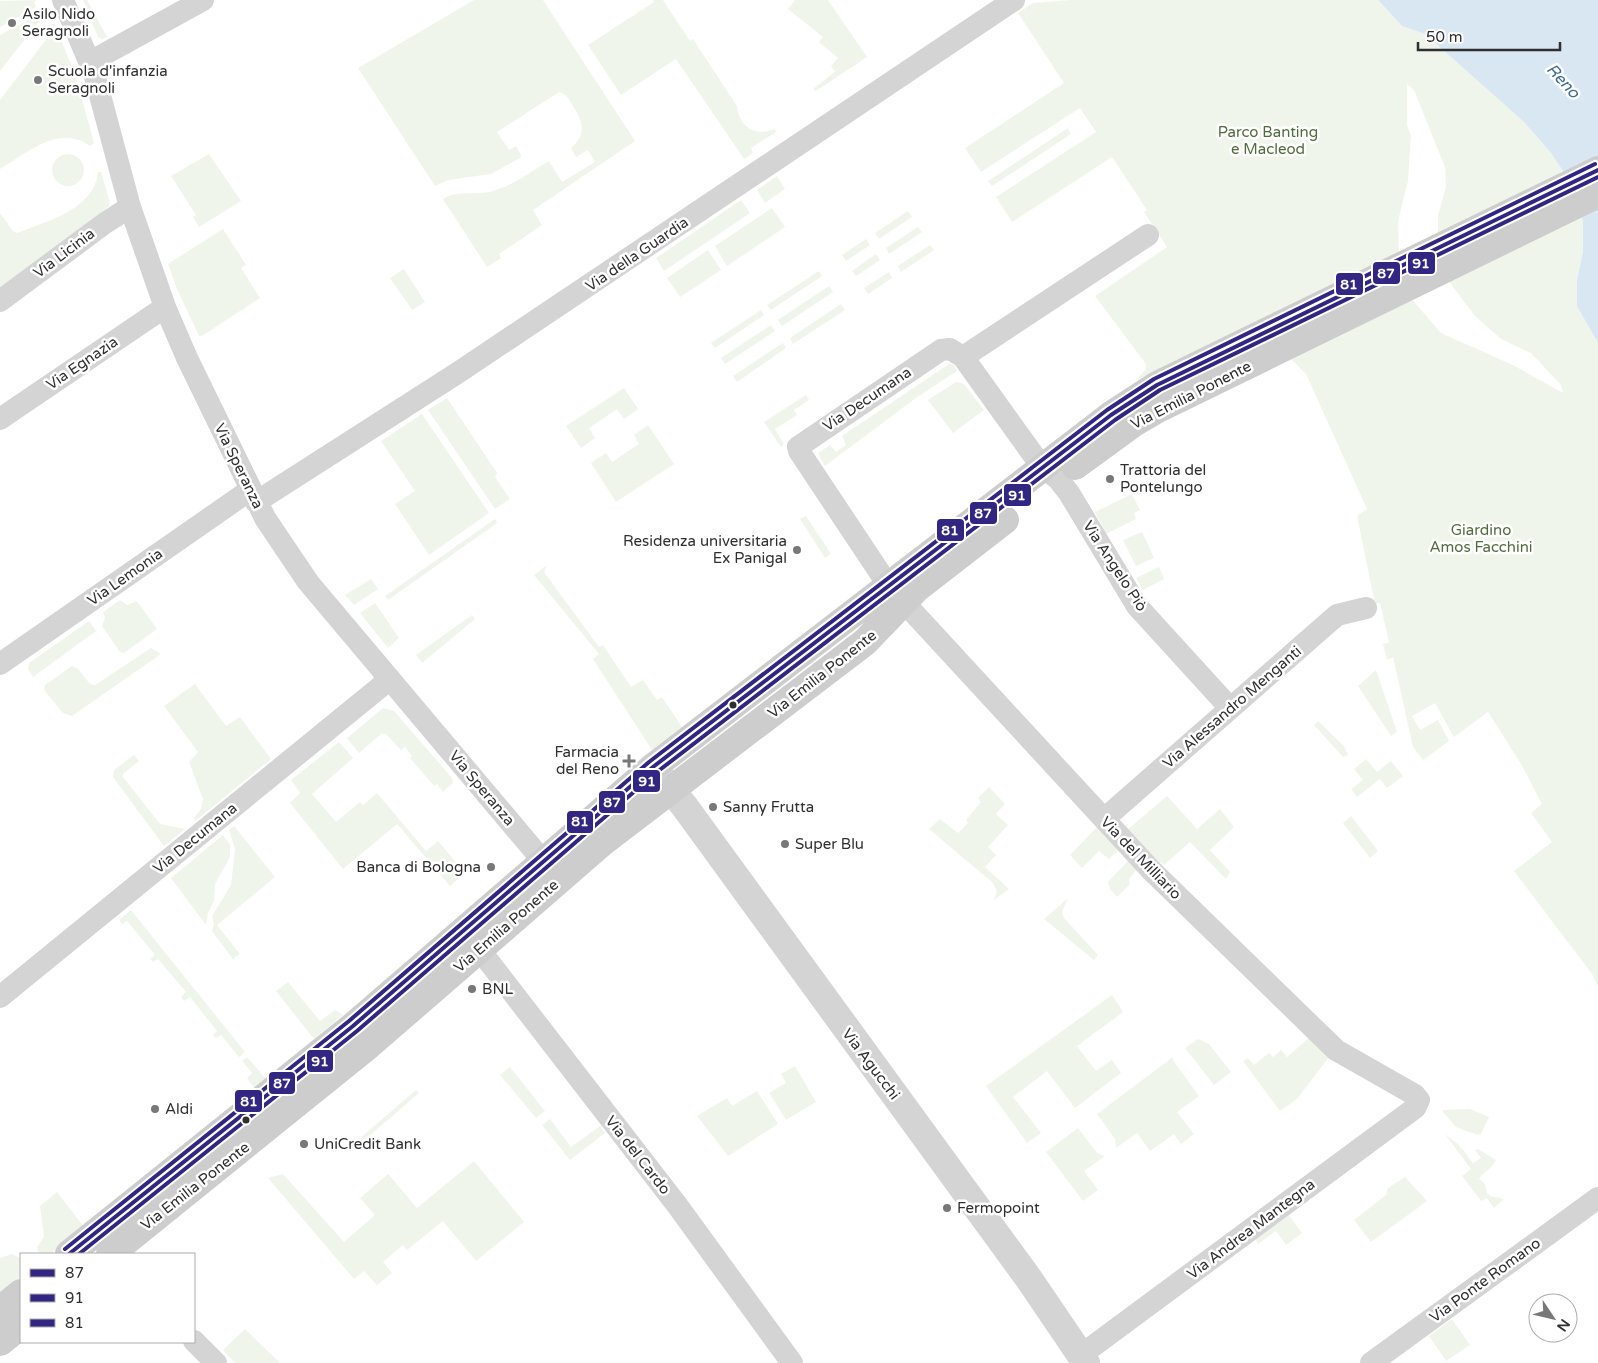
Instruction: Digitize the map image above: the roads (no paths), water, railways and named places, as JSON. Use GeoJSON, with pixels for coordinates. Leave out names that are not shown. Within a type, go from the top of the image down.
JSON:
{"type":"FeatureCollection","features":[{"type":"Feature","properties":{"kind":"main road","name":"Via Emilia Ponente"},"geometry":{"type":"LineString","coordinates":[[1162,395],[1598,170]]}},
{"type":"Feature","properties":{"kind":"main road","name":"Via Emilia Ponente"},"geometry":{"type":"LineString","coordinates":[[71,1253],[353,1026],[653,767],[895,593],[930,578],[1050,473],[1111,415],[1162,395],[1598,194]]}},
{"type":"Feature","properties":{"kind":"main road","name":"Via Emilia Ponente"},"geometry":{"type":"LineString","coordinates":[[112,1253],[384,1033],[604,841],[865,642],[895,593]]}},
{"type":"Feature","properties":{"kind":"main road"},"geometry":{"type":"LineString","coordinates":[[0,1310],[20,1294]]}},
{"type":"Feature","properties":{"kind":"main road"},"geometry":{"type":"LineString","coordinates":[[0,1342],[20,1326]]}},
{"type":"Feature","properties":{"kind":"street","name":"Via Speranza"},"geometry":{"type":"LineString","coordinates":[[63,0],[90,62],[130,207],[165,307],[253,496],[299,571],[543,861]]}},
{"type":"Feature","properties":{"kind":"street"},"geometry":{"type":"LineString","coordinates":[[90,62],[203,0]]}},
{"type":"Feature","properties":{"kind":"street","name":"Via della Guardia"},"geometry":{"type":"LineString","coordinates":[[253,496],[459,372],[1014,0]]}},
{"type":"Feature","properties":{"kind":"street","name":"Via Licinia"},"geometry":{"type":"LineString","coordinates":[[0,301],[105,223],[130,207]]}},
{"type":"Feature","properties":{"kind":"street"},"geometry":{"type":"LineString","coordinates":[[1050,473],[962,357],[1148,235]]}},
{"type":"Feature","properties":{"kind":"street","name":"Via Egnazia"},"geometry":{"type":"LineString","coordinates":[[0,419],[165,307]]}},
{"type":"Feature","properties":{"kind":"street","name":"Via Decumana"},"geometry":{"type":"LineString","coordinates":[[895,593],[799,451],[798,446],[941,350],[950,349],[962,357]]}},
{"type":"Feature","properties":{"kind":"street","name":"Via Angelo Piò"},"geometry":{"type":"LineString","coordinates":[[1050,473],[1137,606],[1230,708]]}},
{"type":"Feature","properties":{"kind":"street","name":"Via Lemonia"},"geometry":{"type":"LineString","coordinates":[[0,664],[253,496]]}},
{"type":"Feature","properties":{"kind":"street","name":"Via del Milliario"},"geometry":{"type":"LineString","coordinates":[[895,593],[1104,819],[1246,964],[1336,1050],[1415,1095],[1419,1102]]}},
{"type":"Feature","properties":{"kind":"street","name":"Via Alessandro Menganti"},"geometry":{"type":"LineString","coordinates":[[1104,819],[1337,615],[1366,608]]}},
{"type":"Feature","properties":{"kind":"street","name":"Via Decumana"},"geometry":{"type":"LineString","coordinates":[[0,997],[390,679]]}},
{"type":"Feature","properties":{"kind":"street","name":"Via Agucchi"},"geometry":{"type":"LineString","coordinates":[[653,767],[1029,1279],[1084,1359]]}},
{"type":"Feature","properties":{"kind":"street","name":"Via del Cardo"},"geometry":{"type":"LineString","coordinates":[[479,949],[682,1212],[792,1363]]}},
{"type":"Feature","properties":{"kind":"street","name":"Via Andrea Mantegna"},"geometry":{"type":"LineString","coordinates":[[1084,1359],[1415,1108],[1419,1102]]}},
{"type":"Feature","properties":{"kind":"street","name":"Via Ponte Romano"},"geometry":{"type":"LineString","coordinates":[[1371,1363],[1598,1198]]}},
{"type":"Feature","properties":{"kind":"street"},"geometry":{"type":"LineString","coordinates":[[195,1342],[216,1363]]}},
{"type":"Feature","properties":{"kind":"water","name":"Reno"},"geometry":{"type":"Polygon","coordinates":[[[1378,0],[1598,0],[1598,343],[1577,306],[1577,280],[1583,251],[1583,221],[1565,174],[1551,153],[1524,122],[1425,34],[1402,26],[1378,0]]]}},
{"type":"Feature","properties":{"kind":"place","name":"Asilo Nido Seragnoli"},"geometry":{"type":"Point","coordinates":[12,23]}},
{"type":"Feature","properties":{"kind":"place","name":"Scuola d'infanzia Seragnoli"},"geometry":{"type":"Point","coordinates":[38,80]}},
{"type":"Feature","properties":{"kind":"place","name":"Trattoria del Pontelungo"},"geometry":{"type":"Point","coordinates":[1110,479]}},
{"type":"Feature","properties":{"kind":"place","name":"Residenza universitaria Ex Panigal"},"geometry":{"type":"Point","coordinates":[797,550]}},
{"type":"Feature","properties":{"kind":"place","name":"Farmacia del Reno"},"geometry":{"type":"Point","coordinates":[629,761]}},
{"type":"Feature","properties":{"kind":"place","name":"Sanny Frutta"},"geometry":{"type":"Point","coordinates":[713,807]}},
{"type":"Feature","properties":{"kind":"place","name":"Super Blu"},"geometry":{"type":"Point","coordinates":[785,844]}},
{"type":"Feature","properties":{"kind":"place","name":"Banca di Bologna"},"geometry":{"type":"Point","coordinates":[491,867]}},
{"type":"Feature","properties":{"kind":"place","name":"BNL"},"geometry":{"type":"Point","coordinates":[472,989]}},
{"type":"Feature","properties":{"kind":"place","name":"Aldi"},"geometry":{"type":"Point","coordinates":[155,1109]}},
{"type":"Feature","properties":{"kind":"place","name":"UniCredit Bank"},"geometry":{"type":"Point","coordinates":[304,1144]}},
{"type":"Feature","properties":{"kind":"place","name":"Fermopoint"},"geometry":{"type":"Point","coordinates":[947,1208]}},
{"type":"Feature","properties":{"kind":"park label","name":"Parco Banting e Macleod"},"geometry":{"type":"Point","coordinates":[1268,140]}},
{"type":"Feature","properties":{"kind":"park label","name":"Giardino Amos Facchini"},"geometry":{"type":"Point","coordinates":[1481,538]}}]}
